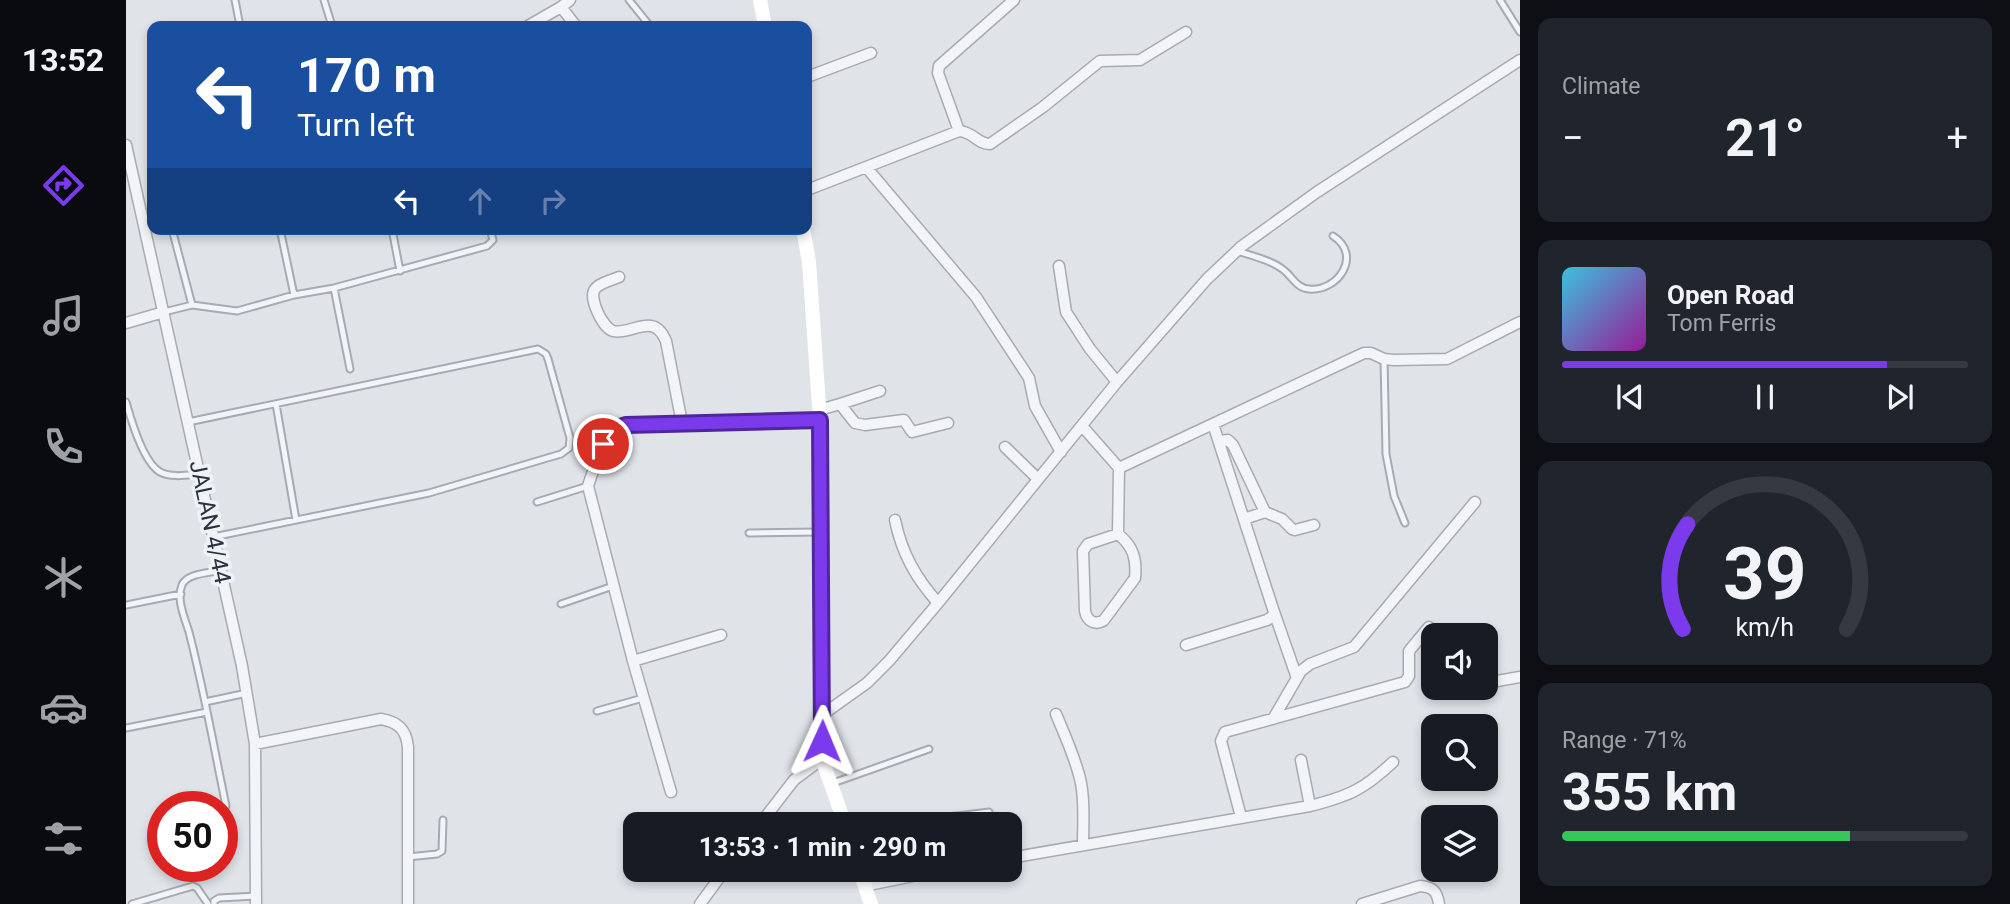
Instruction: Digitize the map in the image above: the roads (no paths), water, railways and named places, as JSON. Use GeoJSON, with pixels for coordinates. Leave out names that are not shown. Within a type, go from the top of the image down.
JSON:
{"type":"FeatureCollection","features":[{"type":"Feature","properties":{"kind":"main road"},"geometry":{"type":"LineString","coordinates":[[760,0],[764,21]]}},
{"type":"Feature","properties":{"kind":"main road"},"geometry":{"type":"LineString","coordinates":[[804,235],[809,262],[820,415],[822,759],[841,812]]}},
{"type":"Feature","properties":{"kind":"main road"},"geometry":{"type":"LineString","coordinates":[[863,882],[871,904]]}},
{"type":"Feature","properties":{"kind":"street"},"geometry":{"type":"LineString","coordinates":[[959,131],[938,73],[939,66],[1014,0]]}},
{"type":"Feature","properties":{"kind":"street"},"geometry":{"type":"LineString","coordinates":[[537,21],[566,4],[574,21]]}},
{"type":"Feature","properties":{"kind":"street"},"geometry":{"type":"LineString","coordinates":[[812,188],[959,131],[968,132],[983,143],[990,144],[1042,108],[1100,61],[1140,60],[1186,32]]}},
{"type":"Feature","properties":{"kind":"street"},"geometry":{"type":"LineString","coordinates":[[812,75],[871,53]]}},
{"type":"Feature","properties":{"kind":"street"},"geometry":{"type":"LineString","coordinates":[[822,715],[867,683],[889,662],[1117,382],[1207,279],[1237,251],[1317,192],[1520,60]]}},
{"type":"Feature","properties":{"kind":"street","name":"JALAN 4/44"},"geometry":{"type":"LineString","coordinates":[[126,145],[130,186],[164,312],[247,693],[255,744],[256,900]]}},
{"type":"Feature","properties":{"kind":"street"},"geometry":{"type":"LineString","coordinates":[[866,167],[976,298],[1028,377],[1035,406],[1061,452]]}},
{"type":"Feature","properties":{"kind":"street"},"geometry":{"type":"LineString","coordinates":[[1059,266],[1066,312],[1090,349],[1117,382]]}},
{"type":"Feature","properties":{"kind":"street"},"geometry":{"type":"LineString","coordinates":[[619,277],[593,291],[601,321],[605,327],[618,332],[650,325],[660,331],[666,341],[682,423]]}},
{"type":"Feature","properties":{"kind":"street"},"geometry":{"type":"LineString","coordinates":[[126,323],[164,312]]}},
{"type":"Feature","properties":{"kind":"street"},"geometry":{"type":"LineString","coordinates":[[1119,468],[1364,354],[1371,353],[1384,359],[1447,359],[1520,322]]}},
{"type":"Feature","properties":{"kind":"street"},"geometry":{"type":"LineString","coordinates":[[671,792],[643,698],[588,486],[603,444],[609,434],[626,425],[820,415],[839,404],[880,391]]}},
{"type":"Feature","properties":{"kind":"street"},"geometry":{"type":"LineString","coordinates":[[839,404],[861,425],[904,420],[912,432],[948,423]]}},
{"type":"Feature","properties":{"kind":"street"},"geometry":{"type":"LineString","coordinates":[[1213,424],[1297,678]]}},
{"type":"Feature","properties":{"kind":"street"},"geometry":{"type":"LineString","coordinates":[[1082,426],[1119,468],[1118,534],[1131,546],[1135,578],[1104,620],[1091,622],[1085,611],[1083,551],[1088,544],[1118,534]]}},
{"type":"Feature","properties":{"kind":"street"},"geometry":{"type":"LineString","coordinates":[[1219,441],[1228,440],[1233,445],[1265,512]]}},
{"type":"Feature","properties":{"kind":"street"},"geometry":{"type":"LineString","coordinates":[[1005,447],[1038,479]]}},
{"type":"Feature","properties":{"kind":"street"},"geometry":{"type":"LineString","coordinates":[[1273,719],[1301,671],[1310,664],[1354,647],[1475,502]]}},
{"type":"Feature","properties":{"kind":"street"},"geometry":{"type":"LineString","coordinates":[[1244,519],[1265,512],[1282,519],[1295,530],[1314,525]]}},
{"type":"Feature","properties":{"kind":"street"},"geometry":{"type":"LineString","coordinates":[[895,520],[901,545],[917,578],[938,603]]}},
{"type":"Feature","properties":{"kind":"street"},"geometry":{"type":"LineString","coordinates":[[1186,645],[1267,620],[1274,612]]}},
{"type":"Feature","properties":{"kind":"street"},"geometry":{"type":"LineString","coordinates":[[633,661],[721,635]]}},
{"type":"Feature","properties":{"kind":"street"},"geometry":{"type":"LineString","coordinates":[[1241,817],[1221,738],[1228,731],[1405,682],[1409,676],[1409,651],[1421,637]]}},
{"type":"Feature","properties":{"kind":"street"},"geometry":{"type":"LineString","coordinates":[[1498,681],[1520,677]]}},
{"type":"Feature","properties":{"kind":"street"},"geometry":{"type":"LineString","coordinates":[[1056,714],[1072,751],[1080,782],[1083,845]]}},
{"type":"Feature","properties":{"kind":"street"},"geometry":{"type":"LineString","coordinates":[[255,744],[381,719],[393,721],[400,726],[407,736],[408,747],[408,904]]}},
{"type":"Feature","properties":{"kind":"street"},"geometry":{"type":"LineString","coordinates":[[769,812],[794,780],[822,759]]}},
{"type":"Feature","properties":{"kind":"street"},"geometry":{"type":"LineString","coordinates":[[1301,760],[1310,806]]}},
{"type":"Feature","properties":{"kind":"street"},"geometry":{"type":"LineString","coordinates":[[1022,856],[1310,806],[1342,798],[1375,779],[1393,762]]}},
{"type":"Feature","properties":{"kind":"street"},"geometry":{"type":"LineString","coordinates":[[700,904],[716,882]]}},
{"type":"Feature","properties":{"kind":"street"},"geometry":{"type":"LineString","coordinates":[[1362,904],[1420,886],[1430,887],[1436,892],[1439,904]]}},
{"type":"Feature","properties":{"kind":"lane"},"geometry":{"type":"LineString","coordinates":[[235,0],[239,21]]}},
{"type":"Feature","properties":{"kind":"lane"},"geometry":{"type":"LineString","coordinates":[[324,0],[330,21]]}},
{"type":"Feature","properties":{"kind":"lane"},"geometry":{"type":"LineString","coordinates":[[629,0],[646,21]]}},
{"type":"Feature","properties":{"kind":"lane"},"geometry":{"type":"LineString","coordinates":[[1500,0],[1520,32]]}},
{"type":"Feature","properties":{"kind":"lane"},"geometry":{"type":"LineString","coordinates":[[174,235],[192,305]]}},
{"type":"Feature","properties":{"kind":"lane"},"geometry":{"type":"LineString","coordinates":[[281,235],[294,295]]}},
{"type":"Feature","properties":{"kind":"lane"},"geometry":{"type":"LineString","coordinates":[[393,235],[400,271]]}},
{"type":"Feature","properties":{"kind":"lane"},"geometry":{"type":"LineString","coordinates":[[164,312],[192,305],[237,311],[400,271],[487,246],[493,240],[492,235]]}},
{"type":"Feature","properties":{"kind":"lane"},"geometry":{"type":"LineString","coordinates":[[1237,251],[1279,267],[1301,287],[1317,289],[1331,284],[1342,273],[1348,260],[1346,248],[1333,236]]}},
{"type":"Feature","properties":{"kind":"lane"},"geometry":{"type":"LineString","coordinates":[[334,288],[350,369]]}},
{"type":"Feature","properties":{"kind":"lane"},"geometry":{"type":"LineString","coordinates":[[188,422],[538,349],[546,354],[548,359],[570,438],[571,443],[566,452],[429,493],[213,537]]}},
{"type":"Feature","properties":{"kind":"lane"},"geometry":{"type":"LineString","coordinates":[[1384,359],[1386,454],[1394,496],[1405,523]]}},
{"type":"Feature","properties":{"kind":"lane"},"geometry":{"type":"LineString","coordinates":[[126,402],[140,442],[152,464],[160,472],[173,475],[200,474]]}},
{"type":"Feature","properties":{"kind":"lane"},"geometry":{"type":"LineString","coordinates":[[276,404],[296,520]]}},
{"type":"Feature","properties":{"kind":"lane"},"geometry":{"type":"LineString","coordinates":[[537,502],[588,486]]}},
{"type":"Feature","properties":{"kind":"lane"},"geometry":{"type":"LineString","coordinates":[[749,533],[821,531]]}},
{"type":"Feature","properties":{"kind":"lane"},"geometry":{"type":"LineString","coordinates":[[221,570],[189,578],[182,585],[181,606],[205,702],[223,791]]}},
{"type":"Feature","properties":{"kind":"lane"},"geometry":{"type":"LineString","coordinates":[[561,604],[613,586]]}},
{"type":"Feature","properties":{"kind":"lane"},"geometry":{"type":"LineString","coordinates":[[126,605],[181,594]]}},
{"type":"Feature","properties":{"kind":"lane"},"geometry":{"type":"LineString","coordinates":[[205,702],[247,693]]}},
{"type":"Feature","properties":{"kind":"lane"},"geometry":{"type":"LineString","coordinates":[[597,711],[643,698]]}},
{"type":"Feature","properties":{"kind":"lane"},"geometry":{"type":"LineString","coordinates":[[126,728],[207,712]]}},
{"type":"Feature","properties":{"kind":"lane"},"geometry":{"type":"LineString","coordinates":[[831,784],[929,749]]}},
{"type":"Feature","properties":{"kind":"lane"},"geometry":{"type":"LineString","coordinates":[[408,857],[430,856],[442,851],[443,820]]}},
{"type":"Feature","properties":{"kind":"lane"},"geometry":{"type":"LineString","coordinates":[[132,904],[193,886],[208,904]]}},
{"type":"Feature","properties":{"kind":"lane"},"geometry":{"type":"LineString","coordinates":[[214,904],[219,898],[256,900]]}}]}
